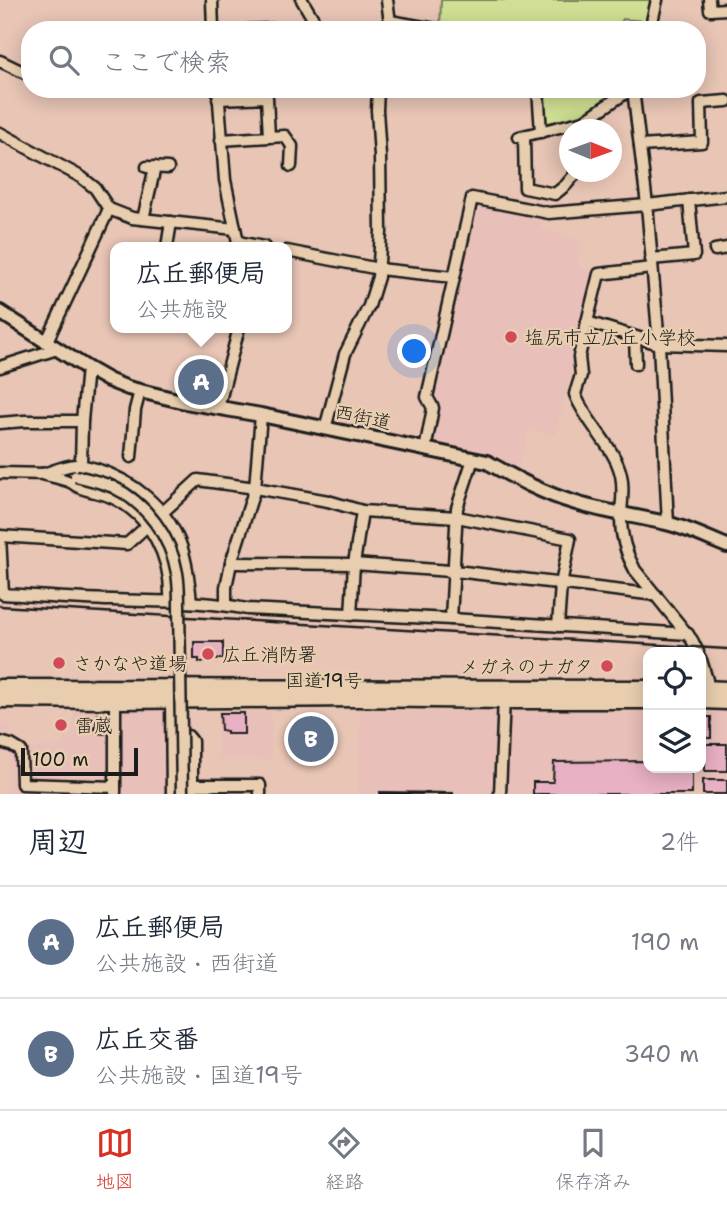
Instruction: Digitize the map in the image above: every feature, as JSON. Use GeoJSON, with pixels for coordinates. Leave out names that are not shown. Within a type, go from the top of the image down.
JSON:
{"type":"FeatureCollection","features":[{"type":"Feature","properties":{"kind":"highway","name":"国道19号"},"geometry":{"type":"LineString","coordinates":[[0,687],[356,699],[643,688]]}},
{"type":"Feature","properties":{"kind":"highway"},"geometry":{"type":"LineString","coordinates":[[706,692],[727,689]]}},
{"type":"Feature","properties":{"kind":"highway","name":"国道19号"},"geometry":{"type":"LineString","coordinates":[[0,699],[115,701],[171,694]]}},
{"type":"Feature","properties":{"kind":"highway"},"geometry":{"type":"LineString","coordinates":[[706,694],[727,702]]}},
{"type":"Feature","properties":{"kind":"highway","name":"国道19号"},"geometry":{"type":"LineString","coordinates":[[504,695],[643,701]]}},
{"type":"Feature","properties":{"kind":"main road","name":"西街道"},"geometry":{"type":"LineString","coordinates":[[0,312],[86,368],[108,380],[140,391],[487,462],[572,503],[668,524],[727,546]]}},
{"type":"Feature","properties":{"kind":"street"},"geometry":{"type":"LineString","coordinates":[[212,0],[213,21]]}},
{"type":"Feature","properties":{"kind":"street"},"geometry":{"type":"LineString","coordinates":[[302,0],[314,21]]}},
{"type":"Feature","properties":{"kind":"street"},"geometry":{"type":"LineString","coordinates":[[387,0],[389,21]]}},
{"type":"Feature","properties":{"kind":"street"},"geometry":{"type":"LineString","coordinates":[[652,21],[657,0]]}},
{"type":"Feature","properties":{"kind":"street"},"geometry":{"type":"LineString","coordinates":[[709,0],[710,10],[727,9]]}},
{"type":"Feature","properties":{"kind":"street"},"geometry":{"type":"LineString","coordinates":[[0,61],[21,71]]}},
{"type":"Feature","properties":{"kind":"street"},"geometry":{"type":"LineString","coordinates":[[218,98],[225,180],[237,242]]}},
{"type":"Feature","properties":{"kind":"street"},"geometry":{"type":"LineString","coordinates":[[267,98],[269,137]]}},
{"type":"Feature","properties":{"kind":"street"},"geometry":{"type":"LineString","coordinates":[[325,429],[345,354],[369,306],[379,268],[380,156],[375,98]]}},
{"type":"Feature","properties":{"kind":"street"},"geometry":{"type":"LineString","coordinates":[[539,98],[541,132]]}},
{"type":"Feature","properties":{"kind":"street"},"geometry":{"type":"LineString","coordinates":[[592,119],[620,98]]}},
{"type":"Feature","properties":{"kind":"street"},"geometry":{"type":"LineString","coordinates":[[633,98],[647,205],[659,344],[668,524]]}},
{"type":"Feature","properties":{"kind":"street"},"geometry":{"type":"LineString","coordinates":[[640,146],[702,142],[701,103],[727,101]]}},
{"type":"Feature","properties":{"kind":"street"},"geometry":{"type":"LineString","coordinates":[[559,129],[522,137],[524,188],[555,194],[569,182]]}},
{"type":"Feature","properties":{"kind":"street"},"geometry":{"type":"LineString","coordinates":[[0,133],[81,177],[96,188],[109,209],[132,218],[234,229]]}},
{"type":"Feature","properties":{"kind":"street"},"geometry":{"type":"LineString","coordinates":[[220,140],[285,136],[292,146],[291,166]]}},
{"type":"Feature","properties":{"kind":"street"},"geometry":{"type":"LineString","coordinates":[[143,219],[151,167],[168,167]]}},
{"type":"Feature","properties":{"kind":"street"},"geometry":{"type":"LineString","coordinates":[[425,450],[433,408],[427,397],[472,198],[549,212],[727,196]]}},
{"type":"Feature","properties":{"kind":"street"},"geometry":{"type":"LineString","coordinates":[[689,200],[694,255],[598,274],[579,357],[581,375],[575,394],[621,473],[623,543],[628,557],[635,570],[688,634],[695,647]]}},
{"type":"Feature","properties":{"kind":"street"},"geometry":{"type":"LineString","coordinates":[[0,367],[52,345],[109,209]]}},
{"type":"Feature","properties":{"kind":"street"},"geometry":{"type":"LineString","coordinates":[[168,242],[171,222]]}},
{"type":"Feature","properties":{"kind":"street"},"geometry":{"type":"LineString","coordinates":[[715,250],[727,248]]}},
{"type":"Feature","properties":{"kind":"street"},"geometry":{"type":"LineString","coordinates":[[292,252],[379,268],[453,277]]}},
{"type":"Feature","properties":{"kind":"street"},"geometry":{"type":"LineString","coordinates":[[587,322],[659,344],[727,346]]}},
{"type":"Feature","properties":{"kind":"street"},"geometry":{"type":"LineString","coordinates":[[218,408],[238,333]]}},
{"type":"Feature","properties":{"kind":"street"},"geometry":{"type":"LineString","coordinates":[[635,337],[636,363]]}},
{"type":"Feature","properties":{"kind":"street"},"geometry":{"type":"LineString","coordinates":[[81,466],[86,368]]}},
{"type":"Feature","properties":{"kind":"street"},"geometry":{"type":"LineString","coordinates":[[131,457],[135,410],[140,391]]}},
{"type":"Feature","properties":{"kind":"street"},"geometry":{"type":"LineString","coordinates":[[226,605],[226,587],[231,563],[255,488],[261,415]]}},
{"type":"Feature","properties":{"kind":"street"},"geometry":{"type":"LineString","coordinates":[[0,423],[82,421]]}},
{"type":"Feature","properties":{"kind":"street"},"geometry":{"type":"LineString","coordinates":[[451,619],[457,509],[473,459]]}},
{"type":"Feature","properties":{"kind":"street"},"geometry":{"type":"LineString","coordinates":[[43,474],[73,465],[81,466],[100,470],[125,481],[143,494],[162,513],[179,540],[188,572],[191,602]]}},
{"type":"Feature","properties":{"kind":"street"},"geometry":{"type":"LineString","coordinates":[[0,473],[76,476],[113,488],[131,498],[153,520],[165,538],[177,571],[178,585],[182,794]]}},
{"type":"Feature","properties":{"kind":"street"},"geometry":{"type":"LineString","coordinates":[[43,474],[112,497],[133,511],[147,526],[162,551],[168,569],[170,601]]}},
{"type":"Feature","properties":{"kind":"street"},"geometry":{"type":"LineString","coordinates":[[162,513],[198,480],[328,501],[362,511],[457,517],[570,539],[561,584],[558,626]]}},
{"type":"Feature","properties":{"kind":"street"},"geometry":{"type":"LineString","coordinates":[[351,615],[354,565],[362,511]]}},
{"type":"Feature","properties":{"kind":"street"},"geometry":{"type":"LineString","coordinates":[[147,526],[127,544],[0,536],[3,594],[191,602],[247,609],[688,634]]}},
{"type":"Feature","properties":{"kind":"street"},"geometry":{"type":"LineString","coordinates":[[231,563],[354,565],[454,571],[656,595]]}},
{"type":"Feature","properties":{"kind":"street"},"geometry":{"type":"LineString","coordinates":[[171,694],[172,794]]}},
{"type":"Feature","properties":{"kind":"street"},"geometry":{"type":"LineString","coordinates":[[500,794],[504,695]]}},
{"type":"Feature","properties":{"kind":"street"},"geometry":{"type":"LineString","coordinates":[[0,742],[22,751],[22,784],[115,791],[115,701]]}},
{"type":"Feature","properties":{"kind":"street"},"geometry":{"type":"LineString","coordinates":[[171,736],[188,736],[192,741],[192,789],[260,785],[260,794]]}},
{"type":"Feature","properties":{"kind":"shaded area","name":"塩尻市立広丘小学校"},"geometry":{"type":"Polygon","coordinates":[[[474,200],[545,214],[540,229],[581,240],[579,267],[596,275],[554,436],[530,428],[515,468],[480,453],[429,442],[429,398],[474,200]]]}},
{"type":"Feature","properties":{"kind":"shaded area"},"geometry":{"type":"Polygon","coordinates":[[[74,710],[162,710],[167,714],[170,794],[8,794],[10,753],[0,753],[0,724],[9,724],[10,744],[22,751],[60,745],[74,731],[74,710]]]}},
{"type":"Feature","properties":{"kind":"shaded area"},"geometry":{"type":"Polygon","coordinates":[[[361,711],[643,713],[643,773],[706,773],[706,712],[727,712],[727,794],[359,794],[361,711]]]}},
{"type":"Feature","properties":{"kind":"shaded area"},"geometry":{"type":"Polygon","coordinates":[[[218,712],[271,712],[271,760],[218,760],[218,712]]]}},
{"type":"Feature","properties":{"kind":"green space"},"geometry":{"type":"Polygon","coordinates":[[[441,0],[650,0],[646,21],[440,21],[441,0]]]}},
{"type":"Feature","properties":{"kind":"green space"},"geometry":{"type":"Polygon","coordinates":[[[535,98],[617,98],[592,119],[559,119],[559,127],[550,129],[535,98]]]}},
{"type":"Feature","properties":{"kind":"building"},"geometry":{"type":"Polygon","coordinates":[[[194,642],[223,642],[223,659],[205,659],[205,662],[199,662],[199,659],[194,659],[194,642]]]}},
{"type":"Feature","properties":{"kind":"building"},"geometry":{"type":"Polygon","coordinates":[[[220,713],[244,713],[244,734],[227,734],[227,731],[221,730],[220,713]]]}},
{"type":"Feature","properties":{"kind":"building"},"geometry":{"type":"Polygon","coordinates":[[[96,715],[106,715],[105,734],[96,733],[94,729],[96,715]]]}},
{"type":"Feature","properties":{"kind":"building"},"geometry":{"type":"Polygon","coordinates":[[[706,717],[711,717],[711,738],[706,738],[706,717]]]}},
{"type":"Feature","properties":{"kind":"building"},"geometry":{"type":"Polygon","coordinates":[[[706,744],[727,744],[727,771],[706,771],[706,744]]]}},
{"type":"Feature","properties":{"kind":"building"},"geometry":{"type":"Polygon","coordinates":[[[643,761],[643,773],[692,773],[692,794],[533,794],[533,782],[553,782],[554,762],[643,761]]]}},
{"type":"Feature","properties":{"kind":"building"},"geometry":{"type":"Polygon","coordinates":[[[703,780],[727,780],[727,794],[703,794],[703,780]]]}},
{"type":"Feature","properties":{"kind":"building"},"geometry":{"type":"Polygon","coordinates":[[[453,793],[453,794],[380,794],[453,793]]]}},
{"type":"Feature","properties":{"kind":"railway"},"geometry":{"type":"LineString","coordinates":[[0,606],[727,649]]}},
{"type":"Feature","properties":{"kind":"place","name":"塩尻市立広丘小学校"},"geometry":{"type":"Point","coordinates":[511,337]}},
{"type":"Feature","properties":{"kind":"place","name":"広丘郵便局"},"geometry":{"type":"Point","coordinates":[201,382]}},
{"type":"Feature","properties":{"kind":"place","name":"広丘消防署"},"geometry":{"type":"Point","coordinates":[208,654]}},
{"type":"Feature","properties":{"kind":"place","name":"さかなや道場"},"geometry":{"type":"Point","coordinates":[59,663]}},
{"type":"Feature","properties":{"kind":"place","name":"メガネのナガタ"},"geometry":{"type":"Point","coordinates":[607,666]}},
{"type":"Feature","properties":{"kind":"place","name":"雷蔵"},"geometry":{"type":"Point","coordinates":[61,725]}},
{"type":"Feature","properties":{"kind":"place","name":"広丘交番"},"geometry":{"type":"Point","coordinates":[311,739]}}]}
